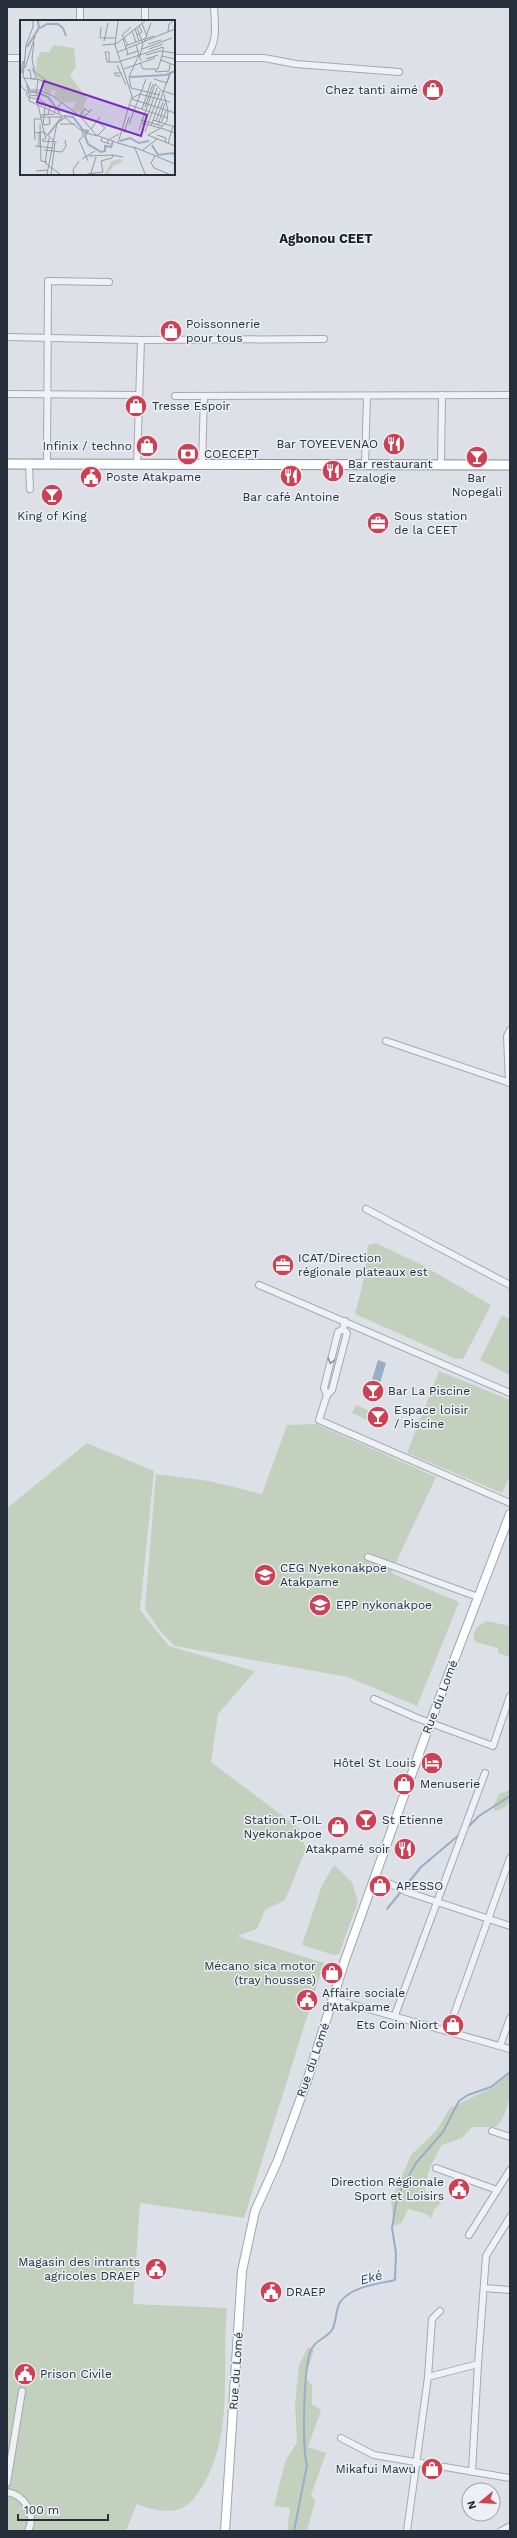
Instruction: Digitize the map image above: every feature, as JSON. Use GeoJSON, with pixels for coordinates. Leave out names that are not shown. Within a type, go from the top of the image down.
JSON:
{"type":"FeatureCollection","features":[{"type":"Feature","properties":{"kind":"highway"},"geometry":{"type":"LineString","coordinates":[[7,464],[510,465]]}},
{"type":"Feature","properties":{"kind":"main road","name":"Rue du Lomé"},"geometry":{"type":"LineString","coordinates":[[225,2531],[245,2252],[255,2211],[278,2160],[430,1722],[510,1514]]}},
{"type":"Feature","properties":{"kind":"street"},"geometry":{"type":"LineString","coordinates":[[80,7],[80,20]]}},
{"type":"Feature","properties":{"kind":"street"},"geometry":{"type":"LineString","coordinates":[[145,7],[145,20]]}},
{"type":"Feature","properties":{"kind":"street"},"geometry":{"type":"LineString","coordinates":[[206,57],[213,48],[216,36],[214,7]]}},
{"type":"Feature","properties":{"kind":"street"},"geometry":{"type":"LineString","coordinates":[[7,58],[20,58]]}},
{"type":"Feature","properties":{"kind":"street"},"geometry":{"type":"LineString","coordinates":[[175,58],[264,58],[296,64],[399,72]]}},
{"type":"Feature","properties":{"kind":"street"},"geometry":{"type":"LineString","coordinates":[[47,464],[49,394],[48,281],[109,282]]}},
{"type":"Feature","properties":{"kind":"street"},"geometry":{"type":"LineString","coordinates":[[7,337],[141,340],[324,339]]}},
{"type":"Feature","properties":{"kind":"street"},"geometry":{"type":"LineString","coordinates":[[137,464],[141,340]]}},
{"type":"Feature","properties":{"kind":"street"},"geometry":{"type":"LineString","coordinates":[[7,394],[139,395]]}},
{"type":"Feature","properties":{"kind":"street"},"geometry":{"type":"LineString","coordinates":[[441,465],[442,395]]}},
{"type":"Feature","properties":{"kind":"street"},"geometry":{"type":"LineString","coordinates":[[174,396],[510,395]]}},
{"type":"Feature","properties":{"kind":"street"},"geometry":{"type":"LineString","coordinates":[[202,464],[204,396]]}},
{"type":"Feature","properties":{"kind":"street"},"geometry":{"type":"LineString","coordinates":[[365,464],[367,396]]}},
{"type":"Feature","properties":{"kind":"street"},"geometry":{"type":"LineString","coordinates":[[29,464],[30,489]]}},
{"type":"Feature","properties":{"kind":"street"},"geometry":{"type":"LineString","coordinates":[[386,1042],[509,1083],[508,1036],[510,1030]]}},
{"type":"Feature","properties":{"kind":"street"},"geometry":{"type":"LineString","coordinates":[[366,1209],[510,1285]]}},
{"type":"Feature","properties":{"kind":"street"},"geometry":{"type":"LineString","coordinates":[[259,1285],[510,1393]]}},
{"type":"Feature","properties":{"kind":"street"},"geometry":{"type":"LineString","coordinates":[[344,1321],[343,1329],[338,1332],[324,1388],[327,1395],[320,1420],[510,1503]]}},
{"type":"Feature","properties":{"kind":"street"},"geometry":{"type":"LineString","coordinates":[[368,1557],[478,1597]]}},
{"type":"Feature","properties":{"kind":"street"},"geometry":{"type":"LineString","coordinates":[[374,1699],[493,1746],[510,1696]]}},
{"type":"Feature","properties":{"kind":"street"},"geometry":{"type":"LineString","coordinates":[[395,2015],[485,1772]]}},
{"type":"Feature","properties":{"kind":"street"},"geometry":{"type":"LineString","coordinates":[[448,2031],[510,1858]]}},
{"type":"Feature","properties":{"kind":"street"},"geometry":{"type":"LineString","coordinates":[[376,1877],[399,1886],[407,1892],[510,1926]]}},
{"type":"Feature","properties":{"kind":"street"},"geometry":{"type":"LineString","coordinates":[[333,1999],[395,2015],[510,2049]]}},
{"type":"Feature","properties":{"kind":"street"},"geometry":{"type":"LineString","coordinates":[[500,2046],[510,2018]]}},
{"type":"Feature","properties":{"kind":"street"},"geometry":{"type":"LineString","coordinates":[[492,2131],[510,2137]]}},
{"type":"Feature","properties":{"kind":"street"},"geometry":{"type":"LineString","coordinates":[[436,2168],[497,2190]]}},
{"type":"Feature","properties":{"kind":"street"},"geometry":{"type":"LineString","coordinates":[[469,2235],[510,2170]]}},
{"type":"Feature","properties":{"kind":"street"},"geometry":{"type":"LineString","coordinates":[[472,2472],[486,2256],[510,2217]]}},
{"type":"Feature","properties":{"kind":"street"},"geometry":{"type":"LineString","coordinates":[[484,2288],[510,2290]]}},
{"type":"Feature","properties":{"kind":"street"},"geometry":{"type":"LineString","coordinates":[[407,2531],[428,2377],[432,2319],[440,2311]]}},
{"type":"Feature","properties":{"kind":"street"},"geometry":{"type":"LineString","coordinates":[[428,2377],[478,2364]]}},
{"type":"Feature","properties":{"kind":"street"},"geometry":{"type":"LineString","coordinates":[[7,2483],[22,2391]]}},
{"type":"Feature","properties":{"kind":"street"},"geometry":{"type":"LineString","coordinates":[[340,2438],[374,2455],[510,2478]]}},
{"type":"Feature","properties":{"kind":"street"},"geometry":{"type":"LineString","coordinates":[[7,2492],[20,2496],[24,2500],[31,2518],[28,2531]]}},
{"type":"Feature","properties":{"kind":"street"},"geometry":{"type":"LineString","coordinates":[[501,2531],[510,2526]]}},
{"type":"Feature","properties":{"kind":"green space"},"geometry":{"type":"Polygon","coordinates":[[[376,1243],[424,1266],[491,1305],[463,1359],[456,1359],[355,1314],[363,1283],[368,1245],[376,1243]]]}},
{"type":"Feature","properties":{"kind":"green space"},"geometry":{"type":"Polygon","coordinates":[[[502,1315],[510,1319],[510,1375],[480,1360],[502,1315]]]}},
{"type":"Feature","properties":{"kind":"green space"},"geometry":{"type":"Polygon","coordinates":[[[439,1371],[510,1400],[510,1476],[502,1493],[407,1453],[439,1371]]]}},
{"type":"Feature","properties":{"kind":"green space"},"geometry":{"type":"Polygon","coordinates":[[[356,1405],[375,1413],[371,1422],[352,1413],[356,1405]]]}},
{"type":"Feature","properties":{"kind":"green space"},"geometry":{"type":"Polygon","coordinates":[[[316,1424],[436,1477],[391,1573],[459,1602],[417,1706],[348,1677],[175,1646],[161,1632],[145,1609],[156,1474],[209,1481],[262,1494],[287,1425],[316,1424]]]}},
{"type":"Feature","properties":{"kind":"green space"},"geometry":{"type":"Polygon","coordinates":[[[87,1443],[154,1471],[140,1610],[169,1646],[255,1671],[218,1714],[211,1762],[299,1828],[306,1849],[285,1900],[265,1910],[257,1929],[237,1936],[324,1963],[244,2218],[140,2203],[133,2304],[227,2308],[225,2400],[223,2422],[219,2445],[212,2466],[202,2487],[189,2503],[184,2507],[173,2511],[148,2508],[137,2504],[126,2531],[7,2531],[7,1508],[87,1443]]]}},
{"type":"Feature","properties":{"kind":"green space"},"geometry":{"type":"Polygon","coordinates":[[[487,1621],[510,1626],[510,1657],[498,1653],[498,1648],[475,1642],[474,1635],[476,1629],[487,1621]]]}},
{"type":"Feature","properties":{"kind":"green space"},"geometry":{"type":"Polygon","coordinates":[[[510,1790],[509,1802],[503,1808],[495,1811],[493,1807],[499,1794],[510,1790]]]}},
{"type":"Feature","properties":{"kind":"green space"},"geometry":{"type":"Polygon","coordinates":[[[334,1865],[352,1882],[358,1902],[339,1954],[334,1955],[302,1945],[322,1885],[334,1865]]]}},
{"type":"Feature","properties":{"kind":"green space"},"geometry":{"type":"Polygon","coordinates":[[[510,2073],[507,2109],[496,2127],[472,2127],[462,2138],[442,2145],[430,2167],[425,2191],[441,2202],[433,2212],[432,2218],[423,2213],[408,2209],[402,2222],[394,2226],[391,2201],[411,2155],[437,2130],[450,2108],[492,2088],[510,2073]]]}},
{"type":"Feature","properties":{"kind":"green space"},"geometry":{"type":"Polygon","coordinates":[[[308,2347],[314,2350],[305,2378],[312,2385],[312,2404],[321,2410],[308,2447],[326,2453],[311,2495],[315,2501],[307,2531],[287,2531],[290,2508],[274,2506],[285,2462],[297,2442],[295,2404],[299,2365],[308,2347]]]}},
{"type":"Feature","properties":{"kind":"water"},"geometry":{"type":"Polygon","coordinates":[[[378,1360],[386,1363],[379,1386],[371,1383],[378,1360]]]}},
{"type":"Feature","properties":{"kind":"waterway"},"geometry":{"type":"LineString","coordinates":[[467,1828],[479,1816],[510,1796]]}},
{"type":"Feature","properties":{"kind":"waterway"},"geometry":{"type":"LineString","coordinates":[[387,1909],[421,1867],[459,1835]]}},
{"type":"Feature","properties":{"kind":"waterway","name":"Eké"},"geometry":{"type":"LineString","coordinates":[[294,2531],[307,2465],[304,2443],[304,2406],[307,2370],[312,2348],[332,2330],[339,2304],[346,2296],[366,2286],[395,2280],[396,2253],[392,2228],[397,2197],[416,2163],[443,2132],[459,2101],[468,2095],[491,2087],[510,2072]]}},
{"type":"Feature","properties":{"kind":"place","name":"Chez tanti aimé"},"geometry":{"type":"Point","coordinates":[433,90]}},
{"type":"Feature","properties":{"kind":"place","name":"Poissonnerie pour tous"},"geometry":{"type":"Point","coordinates":[171,331]}},
{"type":"Feature","properties":{"kind":"place","name":"Tresse Espoir"},"geometry":{"type":"Point","coordinates":[136,406]}},
{"type":"Feature","properties":{"kind":"place","name":"Bar TOYEEVENAO"},"geometry":{"type":"Point","coordinates":[394,444]}},
{"type":"Feature","properties":{"kind":"place","name":"Infinix / techno"},"geometry":{"type":"Point","coordinates":[147,446]}},
{"type":"Feature","properties":{"kind":"place","name":"COECEPT"},"geometry":{"type":"Point","coordinates":[188,454]}},
{"type":"Feature","properties":{"kind":"place","name":"Bar Nopegali"},"geometry":{"type":"Point","coordinates":[477,457]}},
{"type":"Feature","properties":{"kind":"place","name":"Bar restaurant Ezalogie"},"geometry":{"type":"Point","coordinates":[333,471]}},
{"type":"Feature","properties":{"kind":"place","name":"Bar café Antoine"},"geometry":{"type":"Point","coordinates":[291,476]}},
{"type":"Feature","properties":{"kind":"place","name":"Poste Atakpame"},"geometry":{"type":"Point","coordinates":[91,477]}},
{"type":"Feature","properties":{"kind":"place","name":"King of King"},"geometry":{"type":"Point","coordinates":[52,495]}},
{"type":"Feature","properties":{"kind":"place","name":"Sous station de la CEET"},"geometry":{"type":"Point","coordinates":[378,523]}},
{"type":"Feature","properties":{"kind":"place","name":"ICAT/Direction régionale plateaux est"},"geometry":{"type":"Point","coordinates":[283,1265]}},
{"type":"Feature","properties":{"kind":"place","name":"Bar La Piscine"},"geometry":{"type":"Point","coordinates":[373,1391]}},
{"type":"Feature","properties":{"kind":"place","name":"Espace loisir / Piscine"},"geometry":{"type":"Point","coordinates":[378,1417]}},
{"type":"Feature","properties":{"kind":"place","name":"CEG Nyekonakpoe Atakpame"},"geometry":{"type":"Point","coordinates":[265,1575]}},
{"type":"Feature","properties":{"kind":"place","name":"EPP nykonakpoe"},"geometry":{"type":"Point","coordinates":[320,1605]}},
{"type":"Feature","properties":{"kind":"place","name":"Hôtel St Louis"},"geometry":{"type":"Point","coordinates":[432,1763]}},
{"type":"Feature","properties":{"kind":"place","name":"Menuserie"},"geometry":{"type":"Point","coordinates":[404,1784]}},
{"type":"Feature","properties":{"kind":"place","name":"St Etienne"},"geometry":{"type":"Point","coordinates":[366,1820]}},
{"type":"Feature","properties":{"kind":"place","name":"Station T-OIL Nyekonakpoe"},"geometry":{"type":"Point","coordinates":[338,1827]}},
{"type":"Feature","properties":{"kind":"place","name":"Atakpamé soir"},"geometry":{"type":"Point","coordinates":[405,1849]}},
{"type":"Feature","properties":{"kind":"place","name":"APESSO"},"geometry":{"type":"Point","coordinates":[380,1886]}},
{"type":"Feature","properties":{"kind":"place","name":"Mécano sica motor (tray housses)"},"geometry":{"type":"Point","coordinates":[332,1973]}},
{"type":"Feature","properties":{"kind":"place","name":"Affaire sociale d'Atakpame"},"geometry":{"type":"Point","coordinates":[307,2000]}},
{"type":"Feature","properties":{"kind":"place","name":"Ets Coin Niort"},"geometry":{"type":"Point","coordinates":[453,2025]}},
{"type":"Feature","properties":{"kind":"place","name":"Direction Régionale Sport et Loisirs"},"geometry":{"type":"Point","coordinates":[459,2189]}},
{"type":"Feature","properties":{"kind":"place","name":"Magasin des intrants agricoles DRAEP"},"geometry":{"type":"Point","coordinates":[156,2269]}},
{"type":"Feature","properties":{"kind":"place","name":"DRAEP"},"geometry":{"type":"Point","coordinates":[271,2292]}},
{"type":"Feature","properties":{"kind":"place","name":"Prison Civile"},"geometry":{"type":"Point","coordinates":[25,2374]}},
{"type":"Feature","properties":{"kind":"place","name":"Mikafui Mawu"},"geometry":{"type":"Point","coordinates":[432,2469]}},
{"type":"Feature","properties":{"kind":"district","name":"Agbonou CEET"},"geometry":{"type":"Point","coordinates":[326,238]}}]}
